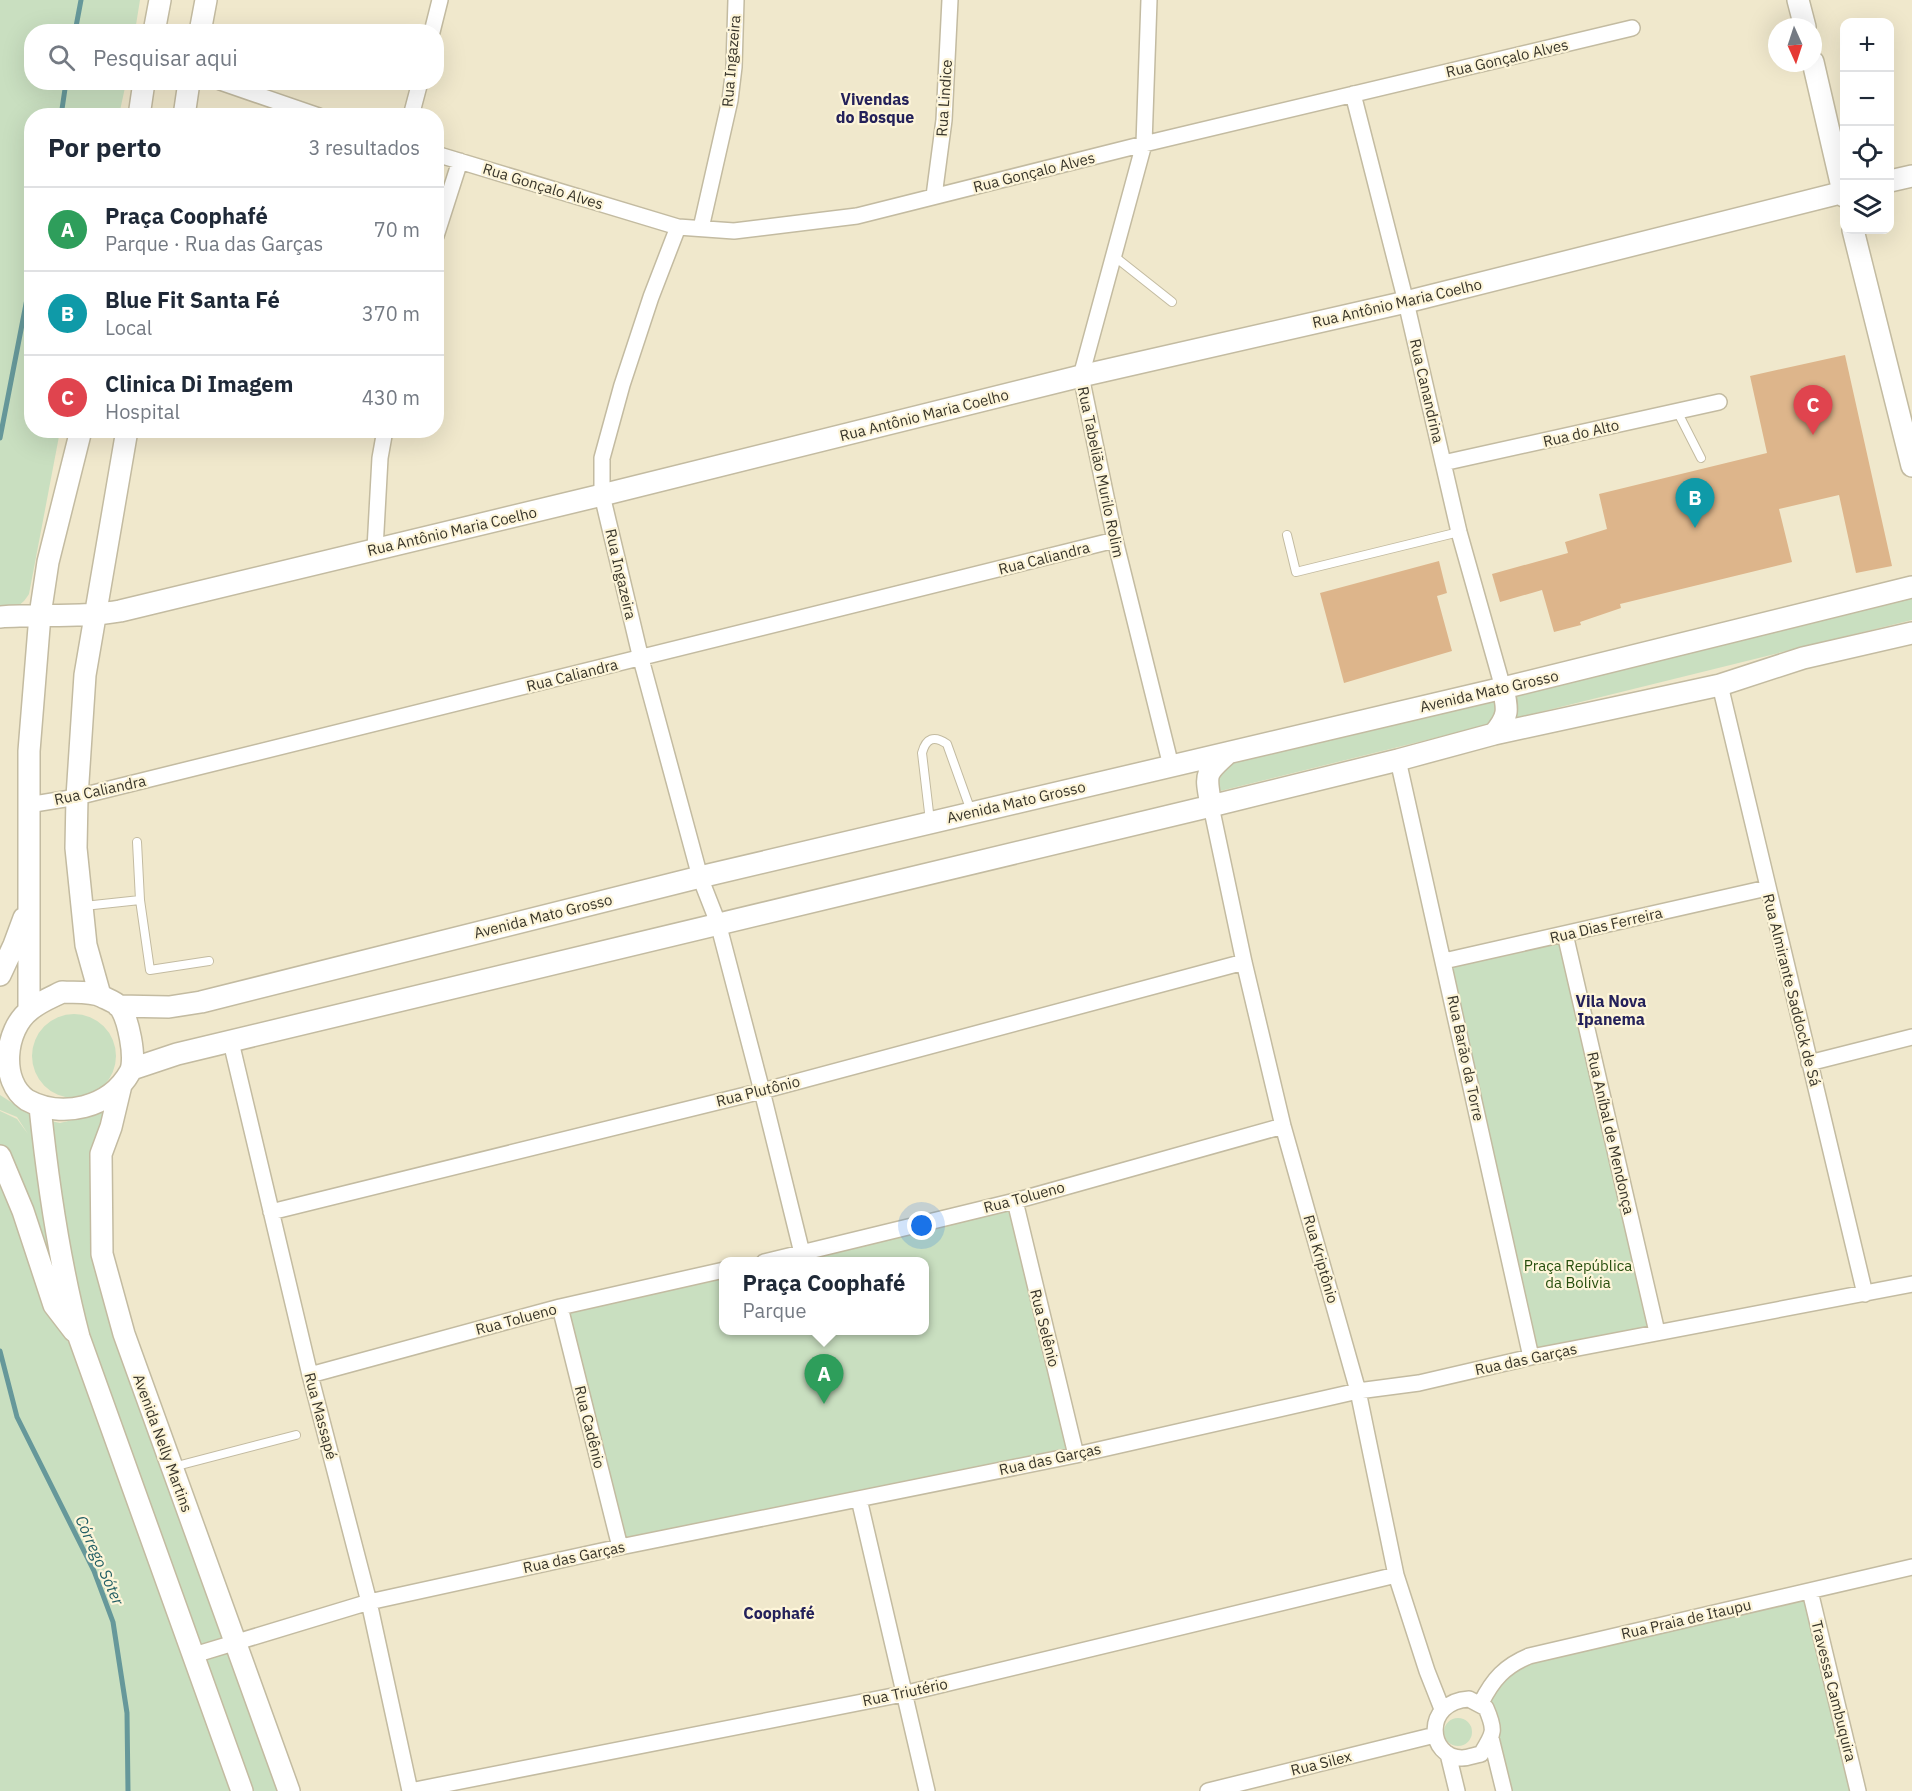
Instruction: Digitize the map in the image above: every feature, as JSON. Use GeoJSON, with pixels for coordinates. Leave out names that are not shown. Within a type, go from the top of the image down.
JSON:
{"type":"FeatureCollection","features":[{"type":"Feature","properties":{"kind":"main road"},"geometry":{"type":"LineString","coordinates":[[156,24],[160,0]]}},
{"type":"Feature","properties":{"kind":"main road"},"geometry":{"type":"LineString","coordinates":[[202,24],[206,0]]}},
{"type":"Feature","properties":{"kind":"main road"},"geometry":{"type":"LineString","coordinates":[[1798,0],[1803,18]]}},
{"type":"Feature","properties":{"kind":"main road"},"geometry":{"type":"LineString","coordinates":[[1815,72],[1841,180]]}},
{"type":"Feature","properties":{"kind":"main road"},"geometry":{"type":"LineString","coordinates":[[139,108],[143,90]]}},
{"type":"Feature","properties":{"kind":"main road"},"geometry":{"type":"LineString","coordinates":[[184,108],[188,90]]}},
{"type":"Feature","properties":{"kind":"main road"},"geometry":{"type":"LineString","coordinates":[[1894,181],[1912,176]]}},
{"type":"Feature","properties":{"kind":"main road","name":"Rua Antônio Maria Coelho"},"geometry":{"type":"LineString","coordinates":[[0,617],[96,615],[602,495],[1081,376],[1406,302],[1840,195]]}},
{"type":"Feature","properties":{"kind":"main road"},"geometry":{"type":"LineString","coordinates":[[1854,234],[1912,466]]}},
{"type":"Feature","properties":{"kind":"main road"},"geometry":{"type":"LineString","coordinates":[[29,1010],[28,751],[40,615],[48,562],[79,438]]}},
{"type":"Feature","properties":{"kind":"main road"},"geometry":{"type":"LineString","coordinates":[[100,995],[86,945],[76,848],[77,797],[85,675],[126,438]]}},
{"type":"Feature","properties":{"kind":"main road","name":"Avenida Mato Grosso"},"geometry":{"type":"LineString","coordinates":[[118,1006],[169,1007],[201,1002],[700,877],[1503,688],[1912,587]]}},
{"type":"Feature","properties":{"kind":"main road"},"geometry":{"type":"LineString","coordinates":[[126,1077],[131,1036],[118,1006],[100,995],[62,992],[29,1010],[5,1036],[9,1076],[8,1095],[40,1107],[69,1111],[97,1103],[126,1077],[177,1054],[1211,806],[1494,734],[1720,685],[1803,658],[1912,633]]}},
{"type":"Feature","properties":{"kind":"main road"},"geometry":{"type":"LineString","coordinates":[[1494,734],[1506,717],[1507,707],[1503,688]]}},
{"type":"Feature","properties":{"kind":"main road"},"geometry":{"type":"LineString","coordinates":[[1211,806],[1208,772],[1231,751]]}},
{"type":"Feature","properties":{"kind":"main road"},"geometry":{"type":"LineString","coordinates":[[0,975],[28,906]]}},
{"type":"Feature","properties":{"kind":"main road","name":"Avenida Nelly Martins"},"geometry":{"type":"LineString","coordinates":[[126,1077],[101,1154],[102,1254],[124,1334],[289,1791]]}},
{"type":"Feature","properties":{"kind":"main road"},"geometry":{"type":"LineString","coordinates":[[40,1107],[55,1222],[68,1296],[79,1337],[242,1791]]}},
{"type":"Feature","properties":{"kind":"main road"},"geometry":{"type":"LineString","coordinates":[[0,1156],[23,1211],[54,1305],[79,1337]]}},
{"type":"Feature","properties":{"kind":"street"},"geometry":{"type":"LineString","coordinates":[[434,24],[440,0]]}},
{"type":"Feature","properties":{"kind":"street","name":"Rua Ingazeira"},"geometry":{"type":"LineString","coordinates":[[701,228],[730,100],[734,66],[736,0]]}},
{"type":"Feature","properties":{"kind":"street","name":"Rua Lindice"},"geometry":{"type":"LineString","coordinates":[[934,196],[944,120],[950,0]]}},
{"type":"Feature","properties":{"kind":"street","name":"Rua Tabelião Murilo Rolim"},"geometry":{"type":"LineString","coordinates":[[1149,0],[1144,144],[1081,376],[1115,540],[1171,766]]}},
{"type":"Feature","properties":{"kind":"street","name":"Rua Gonçalo Alves"},"geometry":{"type":"LineString","coordinates":[[444,156],[678,227],[734,231],[856,216],[1144,144],[1632,28]]}},
{"type":"Feature","properties":{"kind":"street"},"geometry":{"type":"LineString","coordinates":[[243,90],[296,108]]}},
{"type":"Feature","properties":{"kind":"street"},"geometry":{"type":"LineString","coordinates":[[413,108],[418,90]]}},
{"type":"Feature","properties":{"kind":"street","name":"Rua Canandrina"},"geometry":{"type":"LineString","coordinates":[[1353,94],[1406,302],[1460,532],[1503,688]]}},
{"type":"Feature","properties":{"kind":"street"},"geometry":{"type":"LineString","coordinates":[[444,211],[460,161]]}},
{"type":"Feature","properties":{"kind":"street","name":"Rua Ingazeira"},"geometry":{"type":"LineString","coordinates":[[678,227],[651,297],[622,385],[602,458],[602,495],[641,659],[700,877],[718,923],[802,1253]]}},
{"type":"Feature","properties":{"kind":"street","name":"Rua do Alto"},"geometry":{"type":"LineString","coordinates":[[1443,464],[1719,402]]}},
{"type":"Feature","properties":{"kind":"street"},"geometry":{"type":"LineString","coordinates":[[375,549],[380,458],[384,438]]}},
{"type":"Feature","properties":{"kind":"street","name":"Rua Caliandra"},"geometry":{"type":"LineString","coordinates":[[28,805],[77,797],[1115,540]]}},
{"type":"Feature","properties":{"kind":"street","name":"Rua Almirante Saddock de Sá"},"geometry":{"type":"LineString","coordinates":[[1720,685],[1865,1294]]}},
{"type":"Feature","properties":{"kind":"street","name":"Rua Barão da Torre"},"geometry":{"type":"LineString","coordinates":[[1398,760],[1531,1357]]}},
{"type":"Feature","properties":{"kind":"street","name":"Rua Kriptônio"},"geometry":{"type":"LineString","coordinates":[[1211,806],[1244,962],[1283,1126],[1358,1391],[1396,1575],[1427,1671],[1442,1709]]}},
{"type":"Feature","properties":{"kind":"street","name":"Rua Dias Ferreira"},"geometry":{"type":"LineString","coordinates":[[1444,961],[1767,888]]}},
{"type":"Feature","properties":{"kind":"street","name":"Rua Aníbal de Mendonça"},"geometry":{"type":"LineString","coordinates":[[1565,934],[1657,1332]]}},
{"type":"Feature","properties":{"kind":"street","name":"Rua Plutônio"},"geometry":{"type":"LineString","coordinates":[[271,1212],[762,1091],[1244,962]]}},
{"type":"Feature","properties":{"kind":"street"},"geometry":{"type":"LineString","coordinates":[[1809,1063],[1912,1037]]}},
{"type":"Feature","properties":{"kind":"street","name":"Rua Massapé"},"geometry":{"type":"LineString","coordinates":[[231,1042],[310,1375],[369,1602],[410,1791]]}},
{"type":"Feature","properties":{"kind":"street","name":"Rua Tolueno"},"geometry":{"type":"LineString","coordinates":[[785,1257],[1015,1201],[1283,1126]]}},
{"type":"Feature","properties":{"kind":"street","name":"Rua Selênio"},"geometry":{"type":"LineString","coordinates":[[1015,1201],[1076,1455]]}},
{"type":"Feature","properties":{"kind":"street","name":"Rua Tolueno"},"geometry":{"type":"LineString","coordinates":[[310,1375],[560,1306],[719,1271]]}},
{"type":"Feature","properties":{"kind":"street","name":"Rua das Garças"},"geometry":{"type":"LineString","coordinates":[[194,1655],[369,1602],[620,1547],[1076,1455],[1358,1391],[1419,1383],[1531,1357],[1912,1284]]}},
{"type":"Feature","properties":{"kind":"street","name":"Rua Cadênio"},"geometry":{"type":"LineString","coordinates":[[560,1306],[620,1547]]}},
{"type":"Feature","properties":{"kind":"street"},"geometry":{"type":"LineString","coordinates":[[859,1499],[927,1791]]}},
{"type":"Feature","properties":{"kind":"street","name":"Rua Praia de Itaupu"},"geometry":{"type":"LineString","coordinates":[[1481,1703],[1490,1685],[1512,1663],[1529,1656],[1912,1567]]}},
{"type":"Feature","properties":{"kind":"street","name":"Rua Triutério"},"geometry":{"type":"LineString","coordinates":[[410,1791],[903,1694],[1396,1575]]}},
{"type":"Feature","properties":{"kind":"street","name":"Travessa Cambuquira"},"geometry":{"type":"LineString","coordinates":[[1810,1591],[1858,1791]]}},
{"type":"Feature","properties":{"kind":"street"},"geometry":{"type":"LineString","coordinates":[[1469,1699],[1481,1703],[1486,1707],[1494,1725],[1491,1738],[1481,1754],[1461,1759],[1448,1754],[1435,1735],[1436,1719],[1442,1709],[1457,1700],[1469,1699]]}},
{"type":"Feature","properties":{"kind":"street","name":"Rua Silex"},"geometry":{"type":"LineString","coordinates":[[1208,1791],[1435,1735]]}},
{"type":"Feature","properties":{"kind":"street"},"geometry":{"type":"LineString","coordinates":[[1491,1738],[1504,1791]]}},
{"type":"Feature","properties":{"kind":"street"},"geometry":{"type":"LineString","coordinates":[[1448,1754],[1457,1791]]}},
{"type":"Feature","properties":{"kind":"lane"},"geometry":{"type":"LineString","coordinates":[[1114,256],[1172,302]]}},
{"type":"Feature","properties":{"kind":"lane"},"geometry":{"type":"LineString","coordinates":[[1677,411],[1701,458]]}},
{"type":"Feature","properties":{"kind":"lane"},"geometry":{"type":"LineString","coordinates":[[1287,535],[1296,572],[1460,532]]}},
{"type":"Feature","properties":{"kind":"lane"},"geometry":{"type":"LineString","coordinates":[[931,822],[922,753],[925,744],[932,739],[939,739],[947,744],[971,813]]}},
{"type":"Feature","properties":{"kind":"lane"},"geometry":{"type":"LineString","coordinates":[[137,842],[140,900],[150,970],[209,961]]}},
{"type":"Feature","properties":{"kind":"lane"},"geometry":{"type":"LineString","coordinates":[[82,906],[140,900]]}},
{"type":"Feature","properties":{"kind":"lane"},"geometry":{"type":"LineString","coordinates":[[171,1468],[296,1435]]}},
{"type":"Feature","properties":{"kind":"green space"},"geometry":{"type":"Polygon","coordinates":[[[0,0],[140,0],[136,24],[24,24],[24,90],[124,90],[121,108],[24,108],[24,438],[59,438],[29,594],[17,606],[0,611],[0,0]]]}},
{"type":"Feature","properties":{"kind":"green space"},"geometry":{"type":"Polygon","coordinates":[[[1912,595],[1912,620],[1204,795],[1197,766],[1912,595]]]}},
{"type":"Feature","properties":{"kind":"green space","name":"Praça República da Bolívia"},"geometry":{"type":"Polygon","coordinates":[[[1565,934],[1657,1332],[1531,1357],[1444,961],[1565,934]]]}},
{"type":"Feature","properties":{"kind":"green space"},"geometry":{"type":"Polygon","coordinates":[[[74,1014],[97,1021],[109,1033],[116,1056],[109,1079],[97,1091],[74,1098],[51,1091],[39,1079],[32,1056],[39,1033],[51,1021],[74,1014]]]}},
{"type":"Feature","properties":{"kind":"green space"},"geometry":{"type":"Polygon","coordinates":[[[0,1095],[36,1118],[60,1123],[109,1111],[93,1207],[284,1791],[0,1791],[0,1111],[17,1119],[28,1134],[17,1117],[0,1110],[0,1095]]]}},
{"type":"Feature","properties":{"kind":"green space"},"geometry":{"type":"Polygon","coordinates":[[[1015,1201],[1076,1455],[620,1547],[560,1307],[719,1271],[719,1335],[929,1335],[929,1257],[781,1257],[1015,1201]]]}},
{"type":"Feature","properties":{"kind":"green space"},"geometry":{"type":"Polygon","coordinates":[[[1810,1591],[1858,1791],[1504,1791],[1486,1708],[1512,1663],[1810,1591]]]}},
{"type":"Feature","properties":{"kind":"green space"},"geometry":{"type":"Polygon","coordinates":[[[1458,1718],[1468,1722],[1472,1732],[1468,1742],[1458,1746],[1448,1742],[1444,1732],[1448,1722],[1458,1718]]]}},
{"type":"Feature","properties":{"kind":"building"},"geometry":{"type":"Polygon","coordinates":[[[1845,355],[1892,566],[1856,573],[1839,495],[1779,509],[1792,562],[1620,604],[1621,608],[1580,622],[1581,625],[1554,632],[1542,590],[1500,602],[1492,574],[1568,553],[1565,542],[1607,529],[1599,494],[1767,453],[1750,376],[1845,355]]]}},
{"type":"Feature","properties":{"kind":"building"},"geometry":{"type":"Polygon","coordinates":[[[1439,561],[1447,593],[1437,596],[1452,651],[1344,683],[1320,593],[1439,561]]]}},
{"type":"Feature","properties":{"kind":"waterway","name":"Córrego Sóter"},"geometry":{"type":"LineString","coordinates":[[76,24],[81,0]]}},
{"type":"Feature","properties":{"kind":"waterway","name":"Córrego Sóter"},"geometry":{"type":"LineString","coordinates":[[62,108],[65,90]]}},
{"type":"Feature","properties":{"kind":"waterway","name":"Córrego Sóter"},"geometry":{"type":"LineString","coordinates":[[0,438],[24,314]]}},
{"type":"Feature","properties":{"kind":"waterway","name":"Córrego Sóter"},"geometry":{"type":"LineString","coordinates":[[0,1351],[17,1417],[94,1571],[113,1622],[127,1713],[128,1791]]}},
{"type":"Feature","properties":{"kind":"place","name":"Clinica Di Imagem"},"geometry":{"type":"Point","coordinates":[1813,435]}},
{"type":"Feature","properties":{"kind":"place","name":"Blue Fit Santa Fé"},"geometry":{"type":"Point","coordinates":[1695,528]}},
{"type":"Feature","properties":{"kind":"place","name":"Praça Coophafé"},"geometry":{"type":"Point","coordinates":[824,1404]}},
{"type":"Feature","properties":{"kind":"district","name":"Vivendas do Bosque"},"geometry":{"type":"Point","coordinates":[875,108]}},
{"type":"Feature","properties":{"kind":"district","name":"Vila Nova Ipanema"},"geometry":{"type":"Point","coordinates":[1611,1010]}},
{"type":"Feature","properties":{"kind":"district","name":"Coophafé"},"geometry":{"type":"Point","coordinates":[779,1613]}}]}
